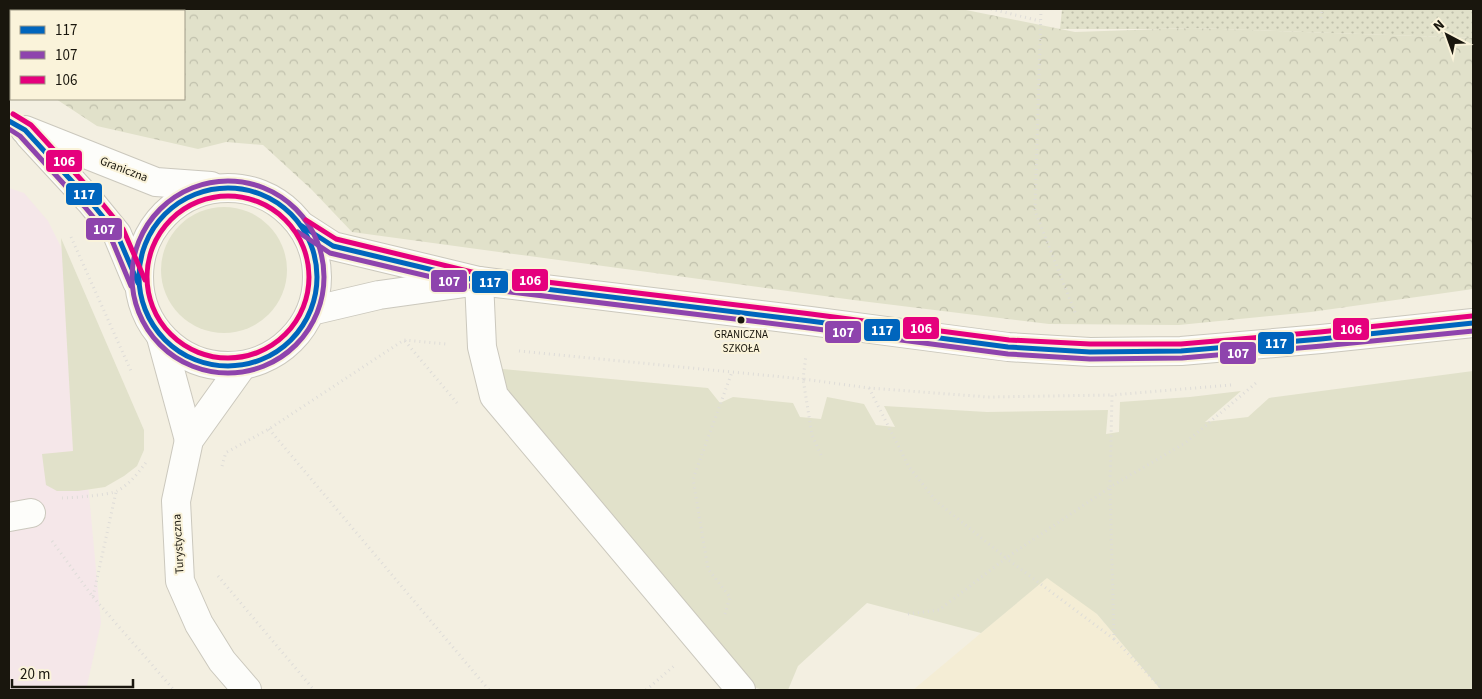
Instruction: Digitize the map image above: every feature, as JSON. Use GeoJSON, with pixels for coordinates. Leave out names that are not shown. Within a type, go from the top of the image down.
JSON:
{"type":"FeatureCollection","features":[{"type":"Feature","properties":{"kind":"street","name":"Graniczna"},"geometry":{"type":"LineString","coordinates":[[17,126],[156,182],[227,188]]}},
{"type":"Feature","properties":{"kind":"street","name":"Graniczna"},"geometry":{"type":"LineString","coordinates":[[17,126],[90,201],[117,234],[138,283]]}},
{"type":"Feature","properties":{"kind":"street"},"geometry":{"type":"LineString","coordinates":[[302,226],[314,252],[317,281],[311,311],[295,337],[271,356],[242,366],[211,366],[183,355],[160,337],[145,312],[138,283],[141,254],[145,245],[153,228],[173,206],[199,193],[227,188],[256,192],[282,205],[302,226],[333,246],[479,281],[1008,347],[1090,352],[1181,351],[1321,339],[1473,322]]}},
{"type":"Feature","properties":{"kind":"street"},"geometry":{"type":"LineString","coordinates":[[311,311],[380,295],[479,281]]}},
{"type":"Feature","properties":{"kind":"street"},"geometry":{"type":"LineString","coordinates":[[479,281],[482,347],[494,396],[741,690]]}},
{"type":"Feature","properties":{"kind":"street","name":"Turystyczna"},"geometry":{"type":"LineString","coordinates":[[160,337],[189,440]]}},
{"type":"Feature","properties":{"kind":"street","name":"Turystyczna"},"geometry":{"type":"LineString","coordinates":[[242,366],[189,440],[176,501],[180,580],[199,624],[222,661],[247,690]]}},
{"type":"Feature","properties":{"kind":"path"},"geometry":{"type":"LineString","coordinates":[[991,9],[1040,21]]}},
{"type":"Feature","properties":{"kind":"path"},"geometry":{"type":"LineString","coordinates":[[1041,9],[1035,211],[1090,352]]}},
{"type":"Feature","properties":{"kind":"path"},"geometry":{"type":"LineString","coordinates":[[1321,18],[1322,9]]}},
{"type":"Feature","properties":{"kind":"path"},"geometry":{"type":"LineString","coordinates":[[70,234],[135,378]]}},
{"type":"Feature","properties":{"kind":"path"},"geometry":{"type":"LineString","coordinates":[[810,321],[803,378],[812,435],[821,454]]}},
{"type":"Feature","properties":{"kind":"path"},"geometry":{"type":"LineString","coordinates":[[221,471],[226,452],[269,429],[404,340],[803,378],[869,388],[988,397],[1112,396],[1237,384]]}},
{"type":"Feature","properties":{"kind":"path"},"geometry":{"type":"LineString","coordinates":[[646,690],[722,624],[730,597],[708,569],[693,479],[732,372]]}},
{"type":"Feature","properties":{"kind":"path"},"geometry":{"type":"LineString","coordinates":[[908,614],[938,610],[1006,558],[1110,487],[1185,443],[1256,383],[1246,384]]}},
{"type":"Feature","properties":{"kind":"path"},"geometry":{"type":"LineString","coordinates":[[869,388],[909,467],[936,501],[1006,558],[1114,639],[1163,690]]}},
{"type":"Feature","properties":{"kind":"path"},"geometry":{"type":"LineString","coordinates":[[1112,396],[1110,487],[1114,639]]}},
{"type":"Feature","properties":{"kind":"path"},"geometry":{"type":"LineString","coordinates":[[269,429],[489,690]]}},
{"type":"Feature","properties":{"kind":"path"},"geometry":{"type":"LineString","coordinates":[[55,497],[72,498],[116,492],[137,476],[151,454]]}},
{"type":"Feature","properties":{"kind":"path"},"geometry":{"type":"LineString","coordinates":[[94,597],[116,492]]}},
{"type":"Feature","properties":{"kind":"path"},"geometry":{"type":"LineString","coordinates":[[20,515],[174,690]]}},
{"type":"Feature","properties":{"kind":"path"},"geometry":{"type":"LineString","coordinates":[[215,571],[314,690]]}},
{"type":"Feature","properties":{"kind":"shaded area"},"geometry":{"type":"Polygon","coordinates":[[[9,188],[24,193],[48,221],[67,259],[101,623],[86,690],[9,690],[9,188]]]}},
{"type":"Feature","properties":{"kind":"shaded area"},"geometry":{"type":"Polygon","coordinates":[[[1058,568],[1161,690],[913,690],[981,633],[1058,568]]]}},
{"type":"Feature","properties":{"kind":"green space"},"geometry":{"type":"Polygon","coordinates":[[[9,9],[961,9],[1075,32],[1192,28],[1473,38],[1473,289],[1311,312],[1179,325],[1049,324],[861,301],[352,232],[312,190],[263,145],[226,142],[198,149],[97,126],[58,100],[185,100],[185,10],[10,10],[9,67],[9,9]]]}},
{"type":"Feature","properties":{"kind":"green space"},"geometry":{"type":"Polygon","coordinates":[[[1062,9],[1473,9],[1473,38],[1192,28],[1060,29],[1062,9]]]}},
{"type":"Feature","properties":{"kind":"green space"},"geometry":{"type":"Polygon","coordinates":[[[224,207],[248,212],[269,225],[282,246],[287,270],[282,294],[269,315],[248,328],[224,333],[200,328],[179,315],[166,294],[161,270],[166,246],[179,225],[200,212],[224,207]]]}},
{"type":"Feature","properties":{"kind":"green space"},"geometry":{"type":"Polygon","coordinates":[[[61,238],[144,430],[144,450],[137,466],[105,487],[78,491],[57,491],[46,485],[42,454],[73,451],[61,238]]]}},
{"type":"Feature","properties":{"kind":"green space"},"geometry":{"type":"Polygon","coordinates":[[[481,366],[503,370],[708,388],[720,403],[733,397],[793,403],[800,417],[821,419],[827,397],[864,404],[876,425],[895,427],[884,406],[987,412],[1108,410],[1106,434],[1119,432],[1120,402],[1241,391],[1205,422],[1248,417],[1269,398],[1473,371],[1473,690],[1161,690],[1097,614],[1047,578],[981,633],[867,603],[798,666],[788,690],[764,690],[753,687],[481,366]]]}},
{"type":"Feature","properties":{"kind":"transit line","name":"106"},"geometry":{"type":"LineString","coordinates":[[13,114],[31,125],[96,196],[123,229],[145,280]]}},
{"type":"Feature","properties":{"kind":"transit line","name":"117"},"geometry":{"type":"LineString","coordinates":[[9,121],[25,130],[90,201],[117,234],[138,283]]}},
{"type":"Feature","properties":{"kind":"transit line","name":"107"},"geometry":{"type":"LineString","coordinates":[[9,129],[20,136],[111,238],[131,286]]}},
{"type":"Feature","properties":{"kind":"transit line","name":"107"},"geometry":{"type":"LineString","coordinates":[[237,181],[247,182],[273,192],[289,202],[303,216],[317,240],[323,258],[324,277],[323,296],[317,314],[303,338],[289,352],[265,366],[247,372],[219,373],[209,372],[183,362],[167,352],[153,338],[139,314],[133,296],[132,268],[133,258],[143,232],[153,216],[167,202],[191,188],[209,182],[237,181]]}},
{"type":"Feature","properties":{"kind":"transit line","name":"117"},"geometry":{"type":"LineString","coordinates":[[219,188],[237,188],[262,195],[277,203],[291,214],[302,228],[310,243],[317,268],[317,277],[317,286],[310,311],[302,326],[291,340],[277,351],[254,362],[237,366],[219,366],[202,362],[186,355],[172,346],[159,333],[143,303],[139,286],[139,268],[143,251],[150,235],[159,221],[172,208],[202,192],[219,188]]}},
{"type":"Feature","properties":{"kind":"transit line","name":"106"},"geometry":{"type":"LineString","coordinates":[[236,196],[252,199],[266,205],[286,219],[296,232],[306,253],[309,277],[306,301],[296,322],[286,335],[273,345],[252,355],[220,358],[204,355],[190,349],[176,340],[165,329],[150,301],[147,269],[150,253],[156,239],[165,225],[176,214],[204,199],[236,196]]}},
{"type":"Feature","properties":{"kind":"transit line","name":"106"},"geometry":{"type":"LineString","coordinates":[[306,220],[336,239],[480,274],[1009,340],[1090,344],[1181,344],[1472,316]]}},
{"type":"Feature","properties":{"kind":"transit line","name":"117"},"geometry":{"type":"LineString","coordinates":[[302,226],[333,246],[479,281],[1008,347],[1090,352],[1181,351],[1473,323]]}},
{"type":"Feature","properties":{"kind":"transit line","name":"107"},"geometry":{"type":"LineString","coordinates":[[298,232],[330,253],[478,288],[1008,354],[1090,359],[1182,358],[1473,331]]}},
{"type":"Feature","properties":{"kind":"place","name":"GRANICZNA SZKOŁA"},"geometry":{"type":"Point","coordinates":[741,320]}}]}
